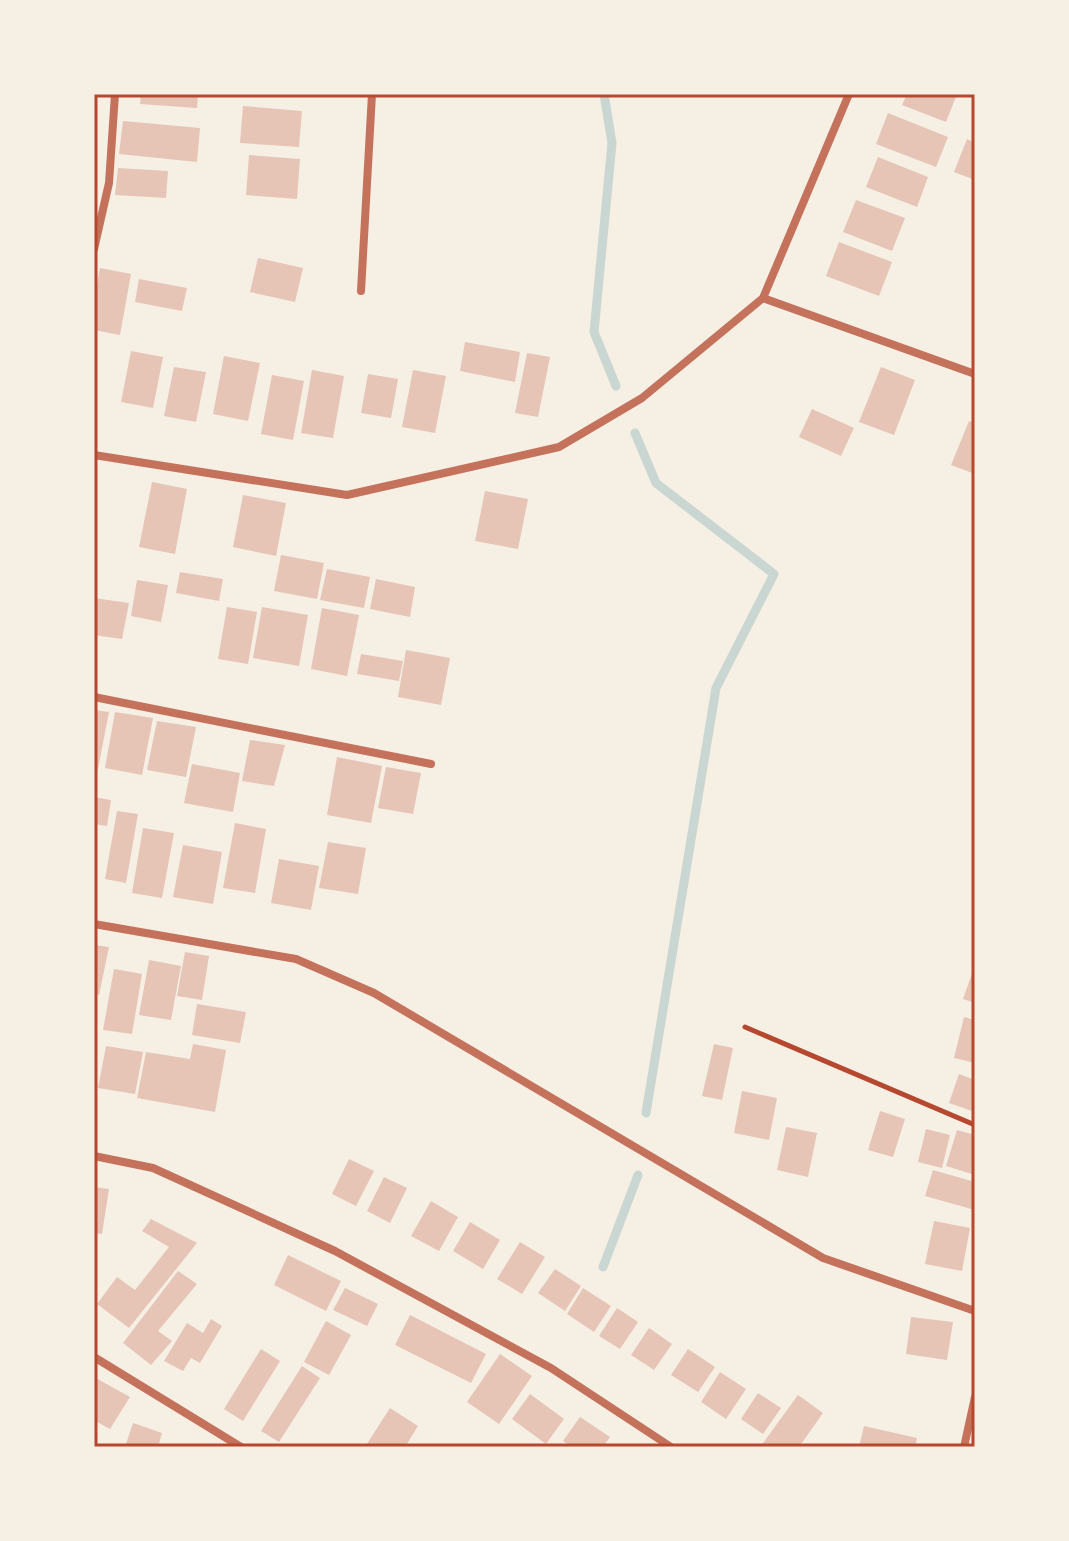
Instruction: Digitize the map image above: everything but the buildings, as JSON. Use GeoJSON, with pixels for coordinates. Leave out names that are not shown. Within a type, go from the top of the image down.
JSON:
{"type":"FeatureCollection","features":[{"type":"Feature","properties":{"kind":"street"},"geometry":{"type":"LineString","coordinates":[[94,249],[109,183],[115,94]]}},
{"type":"Feature","properties":{"kind":"street"},"geometry":{"type":"LineString","coordinates":[[361,291],[372,94]]}},
{"type":"Feature","properties":{"kind":"street"},"geometry":{"type":"LineString","coordinates":[[94,455],[347,495],[559,447],[642,398],[763,298],[849,94]]}},
{"type":"Feature","properties":{"kind":"street"},"geometry":{"type":"LineString","coordinates":[[763,298],[975,374]]}},
{"type":"Feature","properties":{"kind":"street"},"geometry":{"type":"LineString","coordinates":[[94,697],[431,764]]}},
{"type":"Feature","properties":{"kind":"street"},"geometry":{"type":"LineString","coordinates":[[94,924],[296,959],[374,993],[823,1258],[975,1311]]}},
{"type":"Feature","properties":{"kind":"street"},"geometry":{"type":"LineString","coordinates":[[94,1156],[153,1168],[335,1251],[551,1368],[671,1447]]}},
{"type":"Feature","properties":{"kind":"street"},"geometry":{"type":"LineString","coordinates":[[94,1357],[241,1447]]}},
{"type":"Feature","properties":{"kind":"street"},"geometry":{"type":"LineString","coordinates":[[964,1447],[975,1397]]}},
{"type":"Feature","properties":{"kind":"path"},"geometry":{"type":"LineString","coordinates":[[745,1027],[975,1125]]}},
{"type":"Feature","properties":{"kind":"waterway"},"geometry":{"type":"LineString","coordinates":[[604,94],[612,143],[594,332],[616,386]]}},
{"type":"Feature","properties":{"kind":"waterway"},"geometry":{"type":"LineString","coordinates":[[635,433],[656,483],[774,574],[716,688],[646,1113]]}},
{"type":"Feature","properties":{"kind":"waterway"},"geometry":{"type":"LineString","coordinates":[[603,1267],[638,1175]]}}]}
